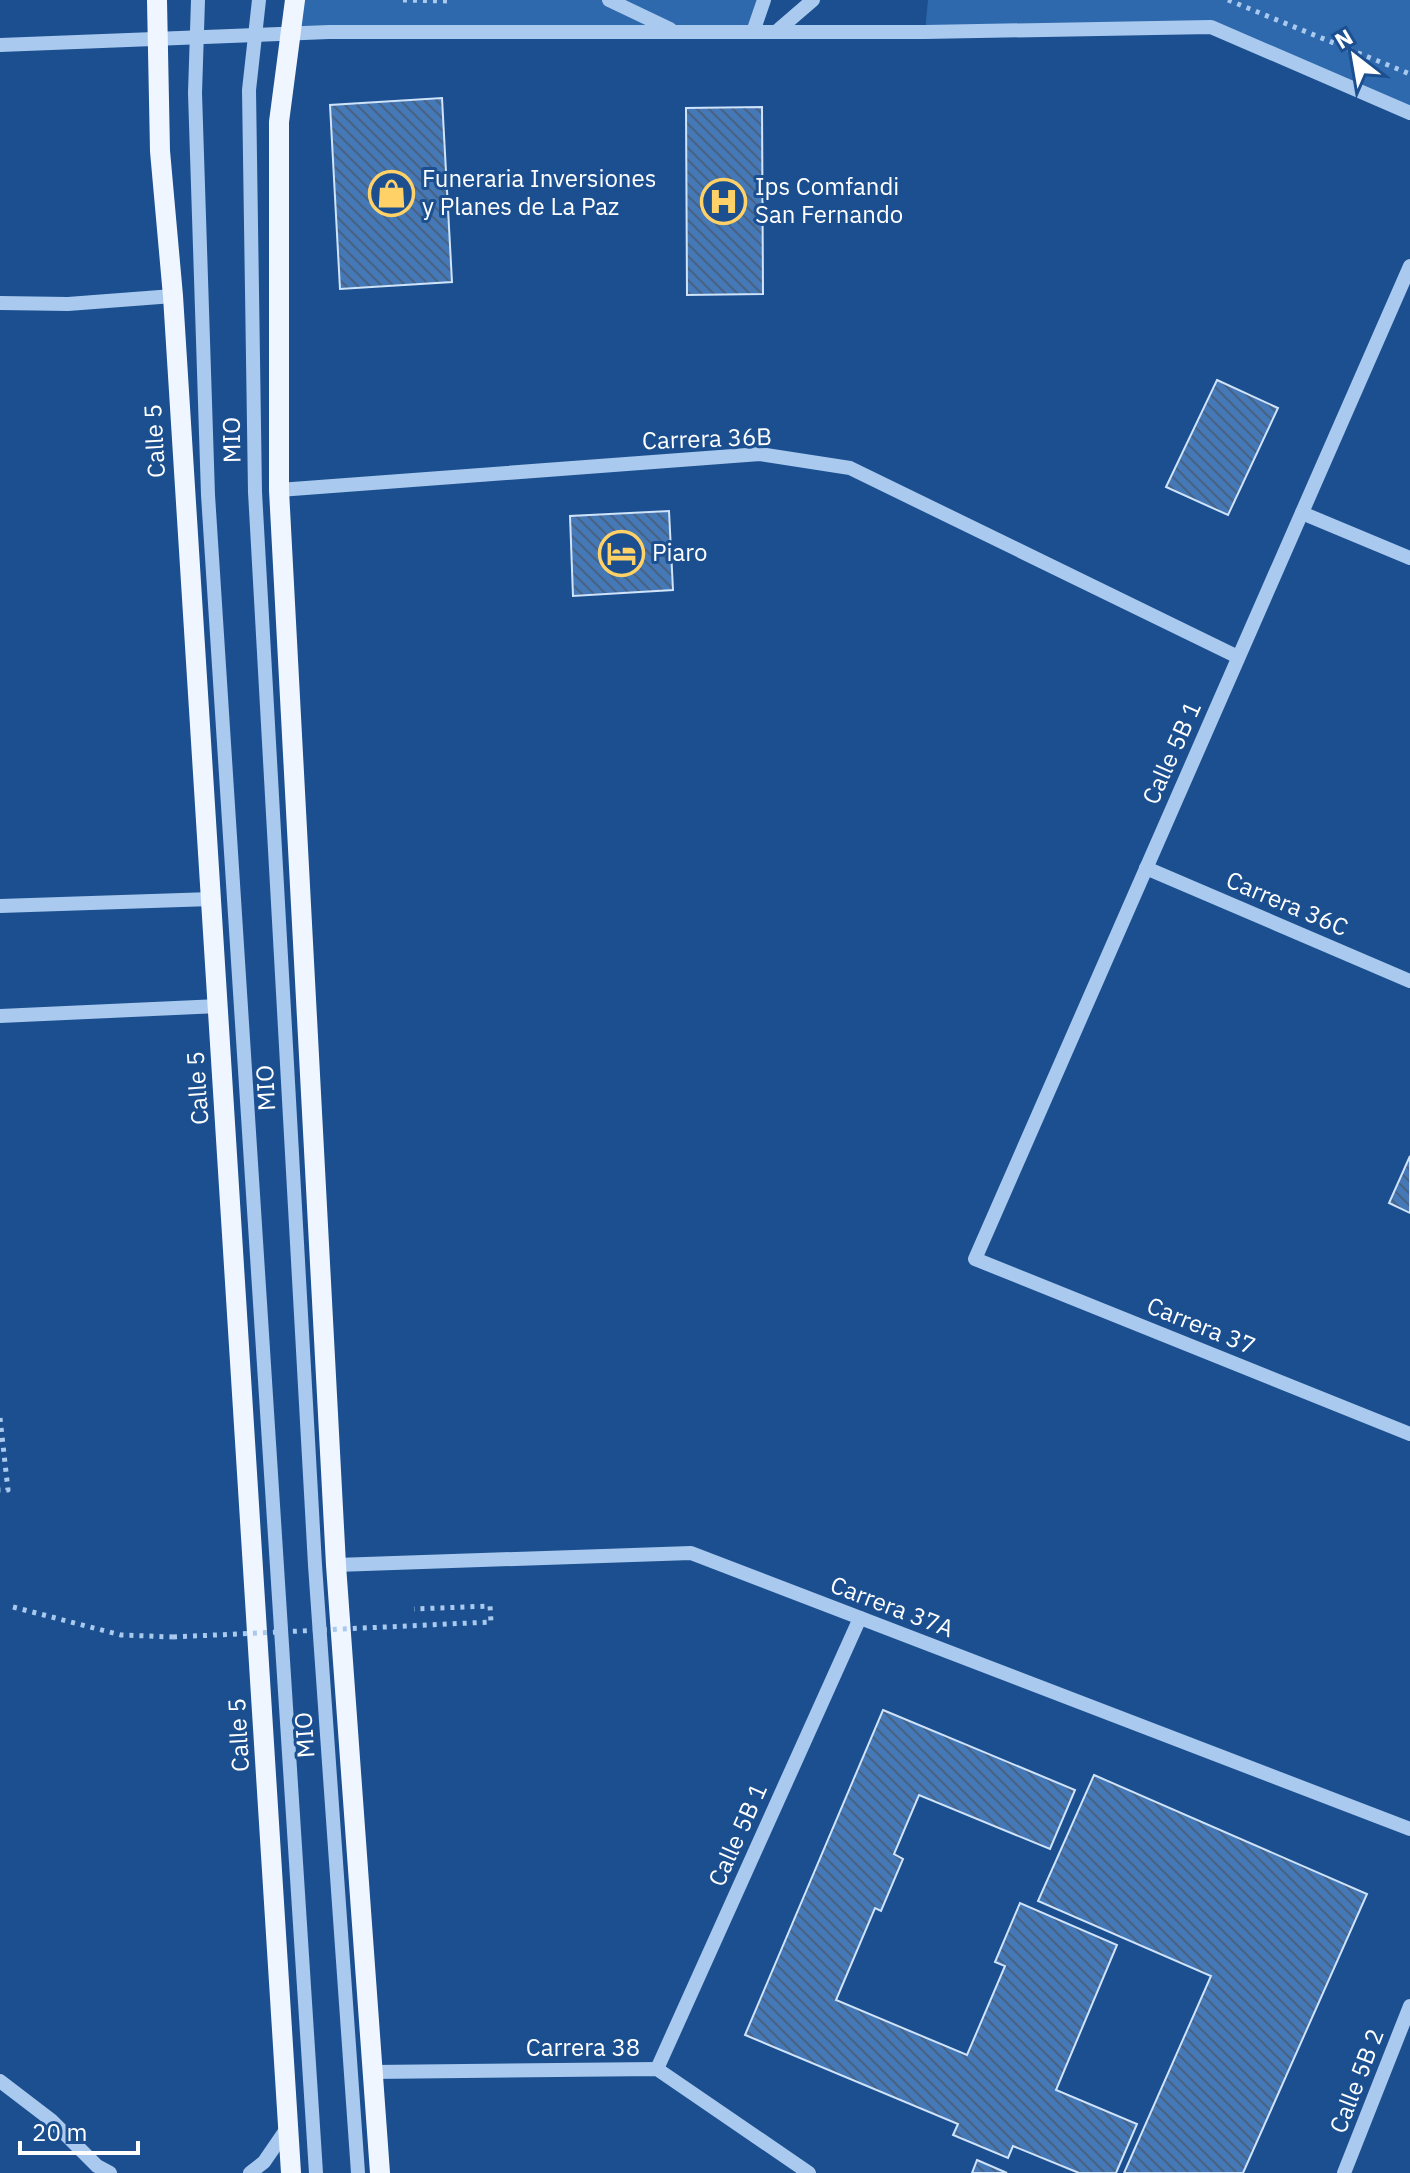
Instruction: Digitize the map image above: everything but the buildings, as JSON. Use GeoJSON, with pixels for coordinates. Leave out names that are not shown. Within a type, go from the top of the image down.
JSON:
{"type":"FeatureCollection","features":[{"type":"Feature","properties":{"kind":"main road","name":"Calle 5"},"geometry":{"type":"LineString","coordinates":[[157,0],[160,151],[173,296],[219,1006],[291,2173]]}},
{"type":"Feature","properties":{"kind":"main road"},"geometry":{"type":"LineString","coordinates":[[295,0],[279,122],[279,490],[336,1565],[380,2173]]}},
{"type":"Feature","properties":{"kind":"street","name":"MIO"},"geometry":{"type":"LineString","coordinates":[[198,0],[195,93],[208,495],[316,2173]]}},
{"type":"Feature","properties":{"kind":"street","name":"MIO"},"geometry":{"type":"LineString","coordinates":[[259,0],[249,90],[255,492],[315,1565],[358,2173]]}},
{"type":"Feature","properties":{"kind":"street"},"geometry":{"type":"LineString","coordinates":[[609,0],[676,32]]}},
{"type":"Feature","properties":{"kind":"street"},"geometry":{"type":"LineString","coordinates":[[753,32],[764,0]]}},
{"type":"Feature","properties":{"kind":"street"},"geometry":{"type":"LineString","coordinates":[[777,31],[813,0]]}},
{"type":"Feature","properties":{"kind":"street"},"geometry":{"type":"LineString","coordinates":[[0,45],[290,33],[1015,32],[1211,27],[1410,113]]}},
{"type":"Feature","properties":{"kind":"street","name":"Calle 5B 1"},"geometry":{"type":"LineString","coordinates":[[975,1259],[1410,266]]}},
{"type":"Feature","properties":{"kind":"street"},"geometry":{"type":"LineString","coordinates":[[0,303],[68,304],[173,296]]}},
{"type":"Feature","properties":{"kind":"street","name":"Carrera 36B"},"geometry":{"type":"LineString","coordinates":[[279,490],[760,454],[850,468],[1238,657]]}},
{"type":"Feature","properties":{"kind":"street"},"geometry":{"type":"LineString","coordinates":[[1302,513],[1410,558]]}},
{"type":"Feature","properties":{"kind":"street","name":"Carrera 36C"},"geometry":{"type":"LineString","coordinates":[[1146,868],[1410,981]]}},
{"type":"Feature","properties":{"kind":"street"},"geometry":{"type":"LineString","coordinates":[[0,906],[212,899]]}},
{"type":"Feature","properties":{"kind":"street"},"geometry":{"type":"LineString","coordinates":[[0,1016],[219,1006]]}},
{"type":"Feature","properties":{"kind":"street","name":"Carrera 37"},"geometry":{"type":"LineString","coordinates":[[975,1259],[1410,1434]]}},
{"type":"Feature","properties":{"kind":"street","name":"Carrera 37A"},"geometry":{"type":"LineString","coordinates":[[336,1565],[691,1553],[1410,1829]]}},
{"type":"Feature","properties":{"kind":"street","name":"Calle 5B 1"},"geometry":{"type":"LineString","coordinates":[[657,2069],[860,1618]]}},
{"type":"Feature","properties":{"kind":"street","name":"Calle 5B 2"},"geometry":{"type":"LineString","coordinates":[[1344,2173],[1410,2006]]}},
{"type":"Feature","properties":{"kind":"street","name":"Carrera 38"},"geometry":{"type":"LineString","coordinates":[[372,2072],[657,2069],[809,2173]]}},
{"type":"Feature","properties":{"kind":"street"},"geometry":{"type":"LineString","coordinates":[[0,2081],[51,2120],[103,2171]]}},
{"type":"Feature","properties":{"kind":"street"},"geometry":{"type":"LineString","coordinates":[[250,2173],[264,2162],[288,2126]]}},
{"type":"Feature","properties":{"kind":"path"},"geometry":{"type":"LineString","coordinates":[[1228,0],[1410,74]]}},
{"type":"Feature","properties":{"kind":"path"},"geometry":{"type":"LineString","coordinates":[[0,1418],[8,1490],[0,1490]]}},
{"type":"Feature","properties":{"kind":"path"},"geometry":{"type":"LineString","coordinates":[[13,1607],[121,1635],[173,1637],[491,1622],[490,1606],[414,1609]]}},
{"type":"Feature","properties":{"kind":"shaded area"},"geometry":{"type":"Polygon","coordinates":[[[295,0],[764,0],[753,32],[290,33],[295,0]]]}},
{"type":"Feature","properties":{"kind":"shaded area"},"geometry":{"type":"Polygon","coordinates":[[[928,0],[1410,0],[1410,113],[1211,27],[925,32],[928,0]]]}},
{"type":"Feature","properties":{"kind":"place","name":"Funeraria Inversiones y Planes de La Paz"},"geometry":{"type":"Point","coordinates":[391,193]}},
{"type":"Feature","properties":{"kind":"place","name":"Ips Comfandi San Fernando"},"geometry":{"type":"Point","coordinates":[724,201]}},
{"type":"Feature","properties":{"kind":"place","name":"Piaro"},"geometry":{"type":"Point","coordinates":[621,553]}}]}
